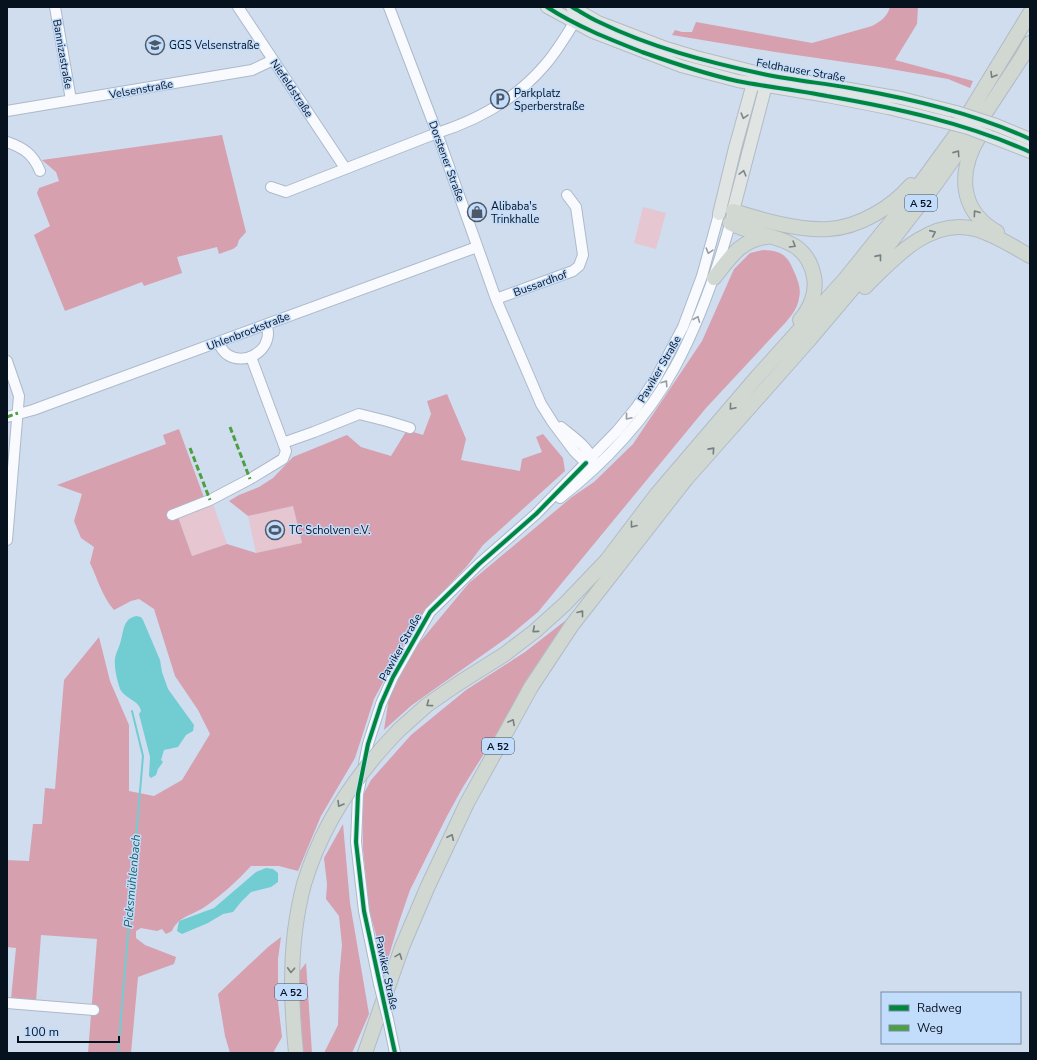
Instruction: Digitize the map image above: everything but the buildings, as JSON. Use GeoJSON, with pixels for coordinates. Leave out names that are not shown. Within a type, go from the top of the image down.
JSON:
{"type":"FeatureCollection","features":[{"type":"Feature","properties":{"kind":"highway","name":"A 52"},"geometry":{"type":"LineString","coordinates":[[296,1053],[291,1003],[294,931],[304,884],[314,856],[329,822],[346,794],[368,763],[399,730],[427,705],[511,649],[535,631],[565,604],[607,560],[657,494],[757,377],[846,278],[907,202],[955,136],[1030,13]]}},
{"type":"Feature","properties":{"kind":"highway","name":"A 52"},"geometry":{"type":"LineString","coordinates":[[365,1053],[402,947],[428,886],[467,803],[532,687],[572,625],[686,479],[809,340],[880,256],[937,182],[980,121],[1022,58],[1030,43]]}},
{"type":"Feature","properties":{"kind":"highway"},"geometry":{"type":"LineString","coordinates":[[1022,58],[1013,81],[973,146],[968,158],[965,172],[965,183],[966,194],[971,207],[980,219],[989,228],[1030,252]]}},
{"type":"Feature","properties":{"kind":"highway"},"geometry":{"type":"LineString","coordinates":[[728,216],[829,229],[850,225],[873,215],[901,196],[936,155],[955,136]]}},
{"type":"Feature","properties":{"kind":"highway"},"geometry":{"type":"LineString","coordinates":[[728,216],[742,230],[773,237],[795,245],[806,255],[813,270],[815,283],[812,299],[804,315],[769,356],[757,377]]}},
{"type":"Feature","properties":{"kind":"highway"},"geometry":{"type":"LineString","coordinates":[[809,340],[818,336],[886,265],[912,243],[935,231],[957,227],[974,229],[996,237],[1030,256]]}},
{"type":"Feature","properties":{"kind":"highway"},"geometry":{"type":"LineString","coordinates":[[714,278],[742,245],[753,240],[773,237]]}},
{"type":"Feature","properties":{"kind":"main road","name":"Feldhauser Straße"},"geometry":{"type":"LineString","coordinates":[[546,7],[574,22],[623,44],[681,66],[738,81],[753,83]]}},
{"type":"Feature","properties":{"kind":"main road","name":"Feldhauser Straße"},"geometry":{"type":"LineString","coordinates":[[578,8],[598,22],[666,48],[765,80],[968,128],[1030,152]]}},
{"type":"Feature","properties":{"kind":"main road","name":"Feldhauser Straße"},"geometry":{"type":"LineString","coordinates":[[765,80],[901,98],[956,112],[996,125],[1030,139]]}},
{"type":"Feature","properties":{"kind":"main road"},"geometry":{"type":"LineString","coordinates":[[753,83],[765,80]]}},
{"type":"Feature","properties":{"kind":"main road","name":"Pawiker Straße"},"geometry":{"type":"LineString","coordinates":[[728,216],[765,80]]}},
{"type":"Feature","properties":{"kind":"main road","name":"Pawiker Straße"},"geometry":{"type":"LineString","coordinates":[[728,216],[753,83]]}},
{"type":"Feature","properties":{"kind":"street","name":"Bannizastraße"},"geometry":{"type":"LineString","coordinates":[[55,7],[71,100]]}},
{"type":"Feature","properties":{"kind":"street","name":"Niefeldstraße"},"geometry":{"type":"LineString","coordinates":[[238,7],[345,168]]}},
{"type":"Feature","properties":{"kind":"street","name":"Dorstener Straße"},"geometry":{"type":"LineString","coordinates":[[389,7],[437,133],[496,299],[541,404],[564,438],[592,462]]}},
{"type":"Feature","properties":{"kind":"street"},"geometry":{"type":"LineString","coordinates":[[271,187],[286,192],[437,133],[461,126],[479,117],[508,99],[545,65],[574,22],[578,8]]}},
{"type":"Feature","properties":{"kind":"street","name":"Velsenstraße"},"geometry":{"type":"LineString","coordinates":[[7,111],[252,70],[273,60]]}},
{"type":"Feature","properties":{"kind":"street"},"geometry":{"type":"LineString","coordinates":[[7,142],[26,151],[35,160],[40,171]]}},
{"type":"Feature","properties":{"kind":"street","name":"Bussardhof"},"geometry":{"type":"LineString","coordinates":[[496,299],[573,271],[579,266],[583,255],[576,207],[567,195]]}},
{"type":"Feature","properties":{"kind":"street","name":"Pawiker Straße"},"geometry":{"type":"LineString","coordinates":[[592,462],[618,445],[655,398],[675,367],[693,331],[714,278],[728,216]]}},
{"type":"Feature","properties":{"kind":"street","name":"Pawiker Straße"},"geometry":{"type":"LineString","coordinates":[[395,1053],[364,911],[356,842],[358,794],[368,744],[381,704],[393,677],[430,612],[479,564],[592,462],[636,408],[656,378],[683,327],[702,276],[728,216]]}},
{"type":"Feature","properties":{"kind":"street","name":"Uhlenbrockstraße"},"geometry":{"type":"LineString","coordinates":[[7,417],[33,410],[477,247]]}},
{"type":"Feature","properties":{"kind":"street"},"geometry":{"type":"LineString","coordinates":[[218,343],[228,355],[235,358],[243,359],[251,357],[259,352],[266,344],[268,334],[267,324]]}},
{"type":"Feature","properties":{"kind":"street"},"geometry":{"type":"LineString","coordinates":[[172,515],[210,500],[250,479],[282,459],[286,451],[251,357]]}},
{"type":"Feature","properties":{"kind":"street"},"geometry":{"type":"LineString","coordinates":[[7,362],[19,396],[7,540]]}},
{"type":"Feature","properties":{"kind":"street"},"geometry":{"type":"LineString","coordinates":[[283,443],[359,414],[410,428]]}},
{"type":"Feature","properties":{"kind":"street"},"geometry":{"type":"LineString","coordinates":[[7,1003],[94,1010]]}},
{"type":"Feature","properties":{"kind":"street","name":"Pawiker Straße"},"geometry":{"type":"LineString","coordinates":[[388,1019],[390,1053]]}},
{"type":"Feature","properties":{"kind":"shaded area"},"geometry":{"type":"Polygon","coordinates":[[[890,7],[918,7],[917,24],[895,60],[973,81],[970,88],[948,79],[672,35],[675,30],[692,32],[696,22],[812,43],[872,26],[883,18],[890,7]]]}},
{"type":"Feature","properties":{"kind":"shaded area"},"geometry":{"type":"Polygon","coordinates":[[[222,135],[246,232],[239,240],[237,246],[219,254],[217,247],[177,257],[182,273],[144,286],[142,282],[65,311],[34,235],[50,226],[37,193],[39,188],[59,181],[56,172],[42,160],[222,135]]]}},
{"type":"Feature","properties":{"kind":"shaded area"},"geometry":{"type":"Polygon","coordinates":[[[643,207],[666,213],[656,249],[634,243],[643,207]]]}},
{"type":"Feature","properties":{"kind":"shaded area"},"geometry":{"type":"Polygon","coordinates":[[[763,250],[776,252],[785,256],[791,264],[799,284],[800,295],[797,305],[788,319],[706,408],[538,612],[508,637],[412,705],[384,730],[389,697],[414,649],[469,583],[572,497],[594,482],[633,444],[702,341],[734,269],[750,253],[763,250]]]}},
{"type":"Feature","properties":{"kind":"shaded area"},"geometry":{"type":"Polygon","coordinates":[[[447,394],[466,439],[461,460],[520,471],[522,459],[542,452],[536,437],[543,434],[563,458],[565,471],[483,545],[467,566],[414,625],[374,699],[355,758],[321,816],[298,871],[279,866],[251,866],[230,887],[212,901],[178,922],[172,931],[166,934],[162,929],[157,931],[141,928],[136,931],[136,938],[145,945],[176,957],[174,964],[138,977],[131,1053],[88,1053],[97,939],[41,935],[36,1001],[11,999],[16,948],[7,947],[7,860],[29,861],[33,824],[42,824],[45,788],[55,789],[64,680],[99,637],[110,681],[129,725],[129,791],[154,796],[182,780],[210,734],[198,710],[175,676],[154,609],[139,599],[131,601],[114,610],[106,599],[90,563],[94,547],[81,538],[74,521],[82,494],[57,485],[166,444],[163,435],[179,429],[207,506],[178,517],[192,556],[227,544],[256,553],[302,543],[293,506],[248,516],[229,501],[239,495],[259,487],[273,478],[293,457],[347,435],[361,447],[391,456],[407,430],[423,435],[431,414],[427,401],[447,394]]]}},
{"type":"Feature","properties":{"kind":"shaded area"},"geometry":{"type":"Polygon","coordinates":[[[213,504],[227,544],[192,556],[178,517],[213,504]]]}},
{"type":"Feature","properties":{"kind":"shaded area","name":"TC Scholven e.V."},"geometry":{"type":"Polygon","coordinates":[[[293,506],[302,543],[256,553],[248,516],[293,506]]]}},
{"type":"Feature","properties":{"kind":"shaded area"},"geometry":{"type":"Polygon","coordinates":[[[132,617],[141,617],[143,620],[160,660],[162,672],[168,689],[194,725],[193,731],[186,735],[178,747],[164,750],[161,760],[163,762],[156,775],[151,778],[149,776],[150,757],[139,714],[141,711],[140,707],[120,689],[115,666],[115,658],[126,622],[132,617]]]}},
{"type":"Feature","properties":{"kind":"shaded area"},"geometry":{"type":"Polygon","coordinates":[[[570,617],[526,681],[509,714],[463,787],[447,816],[410,890],[385,969],[369,909],[363,849],[362,797],[371,780],[411,735],[466,690],[525,652],[570,617]]]}},
{"type":"Feature","properties":{"kind":"shaded area"},"geometry":{"type":"Polygon","coordinates":[[[343,824],[350,903],[369,1014],[352,1053],[324,1053],[338,1025],[339,978],[342,945],[339,916],[326,899],[327,884],[324,858],[343,824]]]}},
{"type":"Feature","properties":{"kind":"shaded area"},"geometry":{"type":"Polygon","coordinates":[[[266,868],[273,869],[278,873],[278,882],[271,887],[251,892],[233,912],[223,914],[208,923],[182,934],[177,931],[179,921],[214,908],[256,872],[266,868]]]}},
{"type":"Feature","properties":{"kind":"shaded area"},"geometry":{"type":"Polygon","coordinates":[[[281,937],[278,959],[278,1002],[282,1037],[273,1053],[230,1053],[225,1036],[218,994],[268,947],[281,937]]]}},
{"type":"Feature","properties":{"kind":"shaded area"},"geometry":{"type":"Polygon","coordinates":[[[306,963],[312,1053],[301,1053],[299,972],[306,963]]]}},
{"type":"Feature","properties":{"kind":"waterway","name":"Picksmühlenbach"},"geometry":{"type":"LineString","coordinates":[[118,1053],[143,756],[132,711]]}},
{"type":"Feature","properties":{"kind":"marked path"},"geometry":{"type":"LineString","coordinates":[[7,417],[18,413]]}},
{"type":"Feature","properties":{"kind":"marked path"},"geometry":{"type":"LineString","coordinates":[[230,427],[250,479]]}},
{"type":"Feature","properties":{"kind":"marked path"},"geometry":{"type":"LineString","coordinates":[[190,448],[210,500]]}},
{"type":"Feature","properties":{"kind":"cycle path"},"geometry":{"type":"LineString","coordinates":[[547,7],[569,20],[605,37],[642,52],[701,72],[737,81],[905,111],[981,133],[1030,152]]}},
{"type":"Feature","properties":{"kind":"cycle path"},"geometry":{"type":"LineString","coordinates":[[572,7],[618,31],[679,53],[763,74],[850,88],[919,102],[964,114],[1030,139]]}},
{"type":"Feature","properties":{"kind":"cycle path"},"geometry":{"type":"LineString","coordinates":[[395,1053],[364,911],[356,842],[358,794],[368,744],[381,704],[393,677],[430,612],[479,564],[536,514],[586,463]]}},
{"type":"Feature","properties":{"kind":"place","name":"GGS Velsenstraße"},"geometry":{"type":"Point","coordinates":[155,45]}},
{"type":"Feature","properties":{"kind":"place","name":"Parkplatz Sperberstraße"},"geometry":{"type":"Point","coordinates":[500,99]}},
{"type":"Feature","properties":{"kind":"place","name":"Alibaba's Trinkhalle"},"geometry":{"type":"Point","coordinates":[477,212]}},
{"type":"Feature","properties":{"kind":"place","name":"TC Scholven e.V."},"geometry":{"type":"Point","coordinates":[275,530]}}]}
